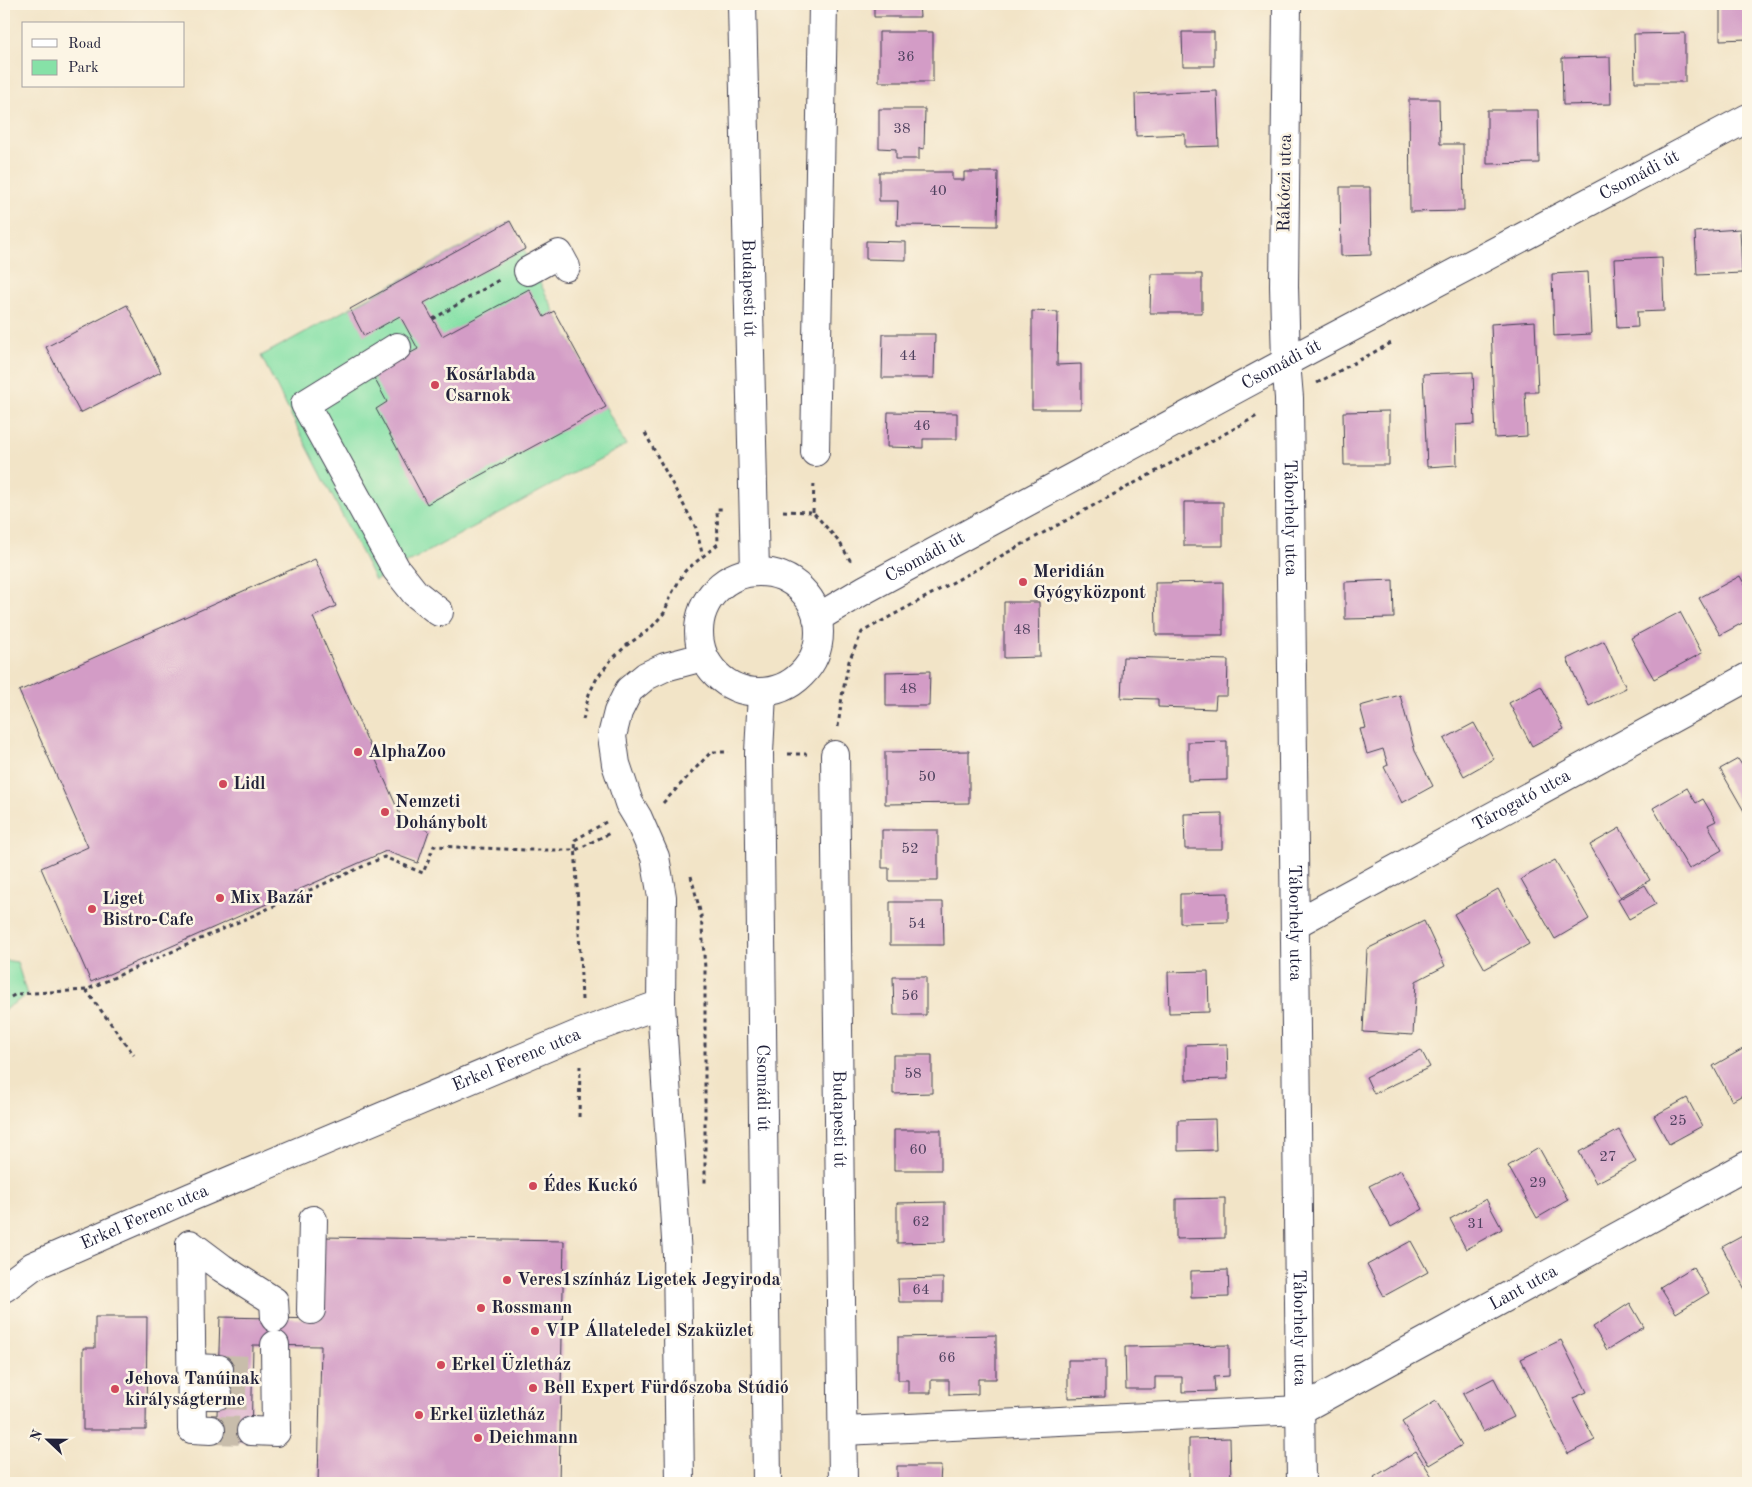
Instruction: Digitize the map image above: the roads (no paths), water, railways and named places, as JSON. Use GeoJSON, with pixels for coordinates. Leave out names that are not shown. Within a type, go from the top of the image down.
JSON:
{"type":"FeatureCollection","features":[{"type":"Feature","properties":{"kind":"street","name":"Budapesti út"},"geometry":{"type":"LineString","coordinates":[[742,4],[754,572]]}},
{"type":"Feature","properties":{"kind":"street"},"geometry":{"type":"LineString","coordinates":[[814,452],[823,4]]}},
{"type":"Feature","properties":{"kind":"street","name":"Rákóczi utca"},"geometry":{"type":"LineString","coordinates":[[1286,362],[1284,286],[1287,4]]}},
{"type":"Feature","properties":{"kind":"street","name":"Csomádi út"},"geometry":{"type":"LineString","coordinates":[[818,618],[866,590],[1286,362],[1748,118]]}},
{"type":"Feature","properties":{"kind":"street"},"geometry":{"type":"LineString","coordinates":[[528,271],[559,254],[566,267]]}},
{"type":"Feature","properties":{"kind":"street"},"geometry":{"type":"LineString","coordinates":[[397,347],[304,404],[396,569],[415,593],[439,612]]}},
{"type":"Feature","properties":{"kind":"street","name":"Táborhely utca"},"geometry":{"type":"LineString","coordinates":[[1286,362],[1289,398],[1302,1483]]}},
{"type":"Feature","properties":{"kind":"street"},"geometry":{"type":"LineString","coordinates":[[754,572],[768,572],[782,576],[794,583],[813,604],[818,618],[818,644],[816,653],[807,669],[795,681],[779,690],[762,693],[743,692],[727,684],[712,672],[703,656],[698,638],[700,618],[707,601],[720,586],[736,576],[754,572]]}},
{"type":"Feature","properties":{"kind":"street"},"geometry":{"type":"LineString","coordinates":[[680,1483],[677,1255],[661,1004],[662,897],[655,858],[638,818],[629,803],[616,764],[612,736],[618,712],[629,690],[646,676],[665,667],[703,656]]}},
{"type":"Feature","properties":{"kind":"street","name":"Tárogató utca"},"geometry":{"type":"LineString","coordinates":[[1294,924],[1748,677]]}},
{"type":"Feature","properties":{"kind":"street","name":"Csomádi út"},"geometry":{"type":"LineString","coordinates":[[762,693],[759,753],[767,1483]]}},
{"type":"Feature","properties":{"kind":"street","name":"Budapesti út"},"geometry":{"type":"LineString","coordinates":[[835,755],[843,1483]]}},
{"type":"Feature","properties":{"kind":"street","name":"Erkel Ferenc utca"},"geometry":{"type":"LineString","coordinates":[[4,1288],[33,1266],[191,1197],[581,1033],[661,1004]]}},
{"type":"Feature","properties":{"kind":"street","name":"Lant utca"},"geometry":{"type":"LineString","coordinates":[[1300,1410],[1748,1165]]}},
{"type":"Feature","properties":{"kind":"street"},"geometry":{"type":"LineString","coordinates":[[191,1197],[190,1244],[205,1382],[192,1429],[211,1430]]}},
{"type":"Feature","properties":{"kind":"street"},"geometry":{"type":"LineString","coordinates":[[311,1310],[313,1220]]}},
{"type":"Feature","properties":{"kind":"street"},"geometry":{"type":"LineString","coordinates":[[190,1244],[222,1268],[274,1301],[275,1318]]}},
{"type":"Feature","properties":{"kind":"street"},"geometry":{"type":"LineString","coordinates":[[251,1431],[276,1432],[266,1376]]}},
{"type":"Feature","properties":{"kind":"street"},"geometry":{"type":"LineString","coordinates":[[843,1431],[1300,1410]]}},
{"type":"Feature","properties":{"kind":"tunnel"},"geometry":{"type":"LineString","coordinates":[[219,1369],[252,1370]]}},
{"type":"Feature","properties":{"kind":"tunnel"},"geometry":{"type":"LineString","coordinates":[[218,1395],[252,1396]]}},
{"type":"Feature","properties":{"kind":"tunnel"},"geometry":{"type":"LineString","coordinates":[[211,1430],[251,1431]]}},
{"type":"Feature","properties":{"kind":"place","name":"Kosárlabda Csarnok"},"geometry":{"type":"Point","coordinates":[435,385]}},
{"type":"Feature","properties":{"kind":"place","name":"Meridián Gyógyközpont"},"geometry":{"type":"Point","coordinates":[1023,582]}},
{"type":"Feature","properties":{"kind":"place","name":"AlphaZoo"},"geometry":{"type":"Point","coordinates":[358,752]}},
{"type":"Feature","properties":{"kind":"place","name":"Lidl"},"geometry":{"type":"Point","coordinates":[223,784]}},
{"type":"Feature","properties":{"kind":"place","name":"Nemzeti Dohánybolt"},"geometry":{"type":"Point","coordinates":[385,812]}},
{"type":"Feature","properties":{"kind":"place","name":"Mix Bazár"},"geometry":{"type":"Point","coordinates":[220,898]}},
{"type":"Feature","properties":{"kind":"place","name":"Liget Bistro-Cafe"},"geometry":{"type":"Point","coordinates":[92,909]}},
{"type":"Feature","properties":{"kind":"place","name":"Édes Kuckó"},"geometry":{"type":"Point","coordinates":[533,1186]}},
{"type":"Feature","properties":{"kind":"place","name":"Veres1színház Ligetek Jegyiroda"},"geometry":{"type":"Point","coordinates":[507,1280]}},
{"type":"Feature","properties":{"kind":"place","name":"Rossmann"},"geometry":{"type":"Point","coordinates":[481,1308]}},
{"type":"Feature","properties":{"kind":"place","name":"VIP Állateledel Szaküzlet"},"geometry":{"type":"Point","coordinates":[535,1331]}},
{"type":"Feature","properties":{"kind":"place","name":"Erkel Üzletház"},"geometry":{"type":"Point","coordinates":[441,1365]}},
{"type":"Feature","properties":{"kind":"place","name":"Bell Expert Fürdőszoba Stúdió"},"geometry":{"type":"Point","coordinates":[533,1388]}},
{"type":"Feature","properties":{"kind":"place","name":"Jehova Tanúinak királyságterme"},"geometry":{"type":"Point","coordinates":[115,1389]}},
{"type":"Feature","properties":{"kind":"place","name":"Erkel üzletház"},"geometry":{"type":"Point","coordinates":[419,1415]}},
{"type":"Feature","properties":{"kind":"place","name":"Deichmann"},"geometry":{"type":"Point","coordinates":[478,1438]}}]}
